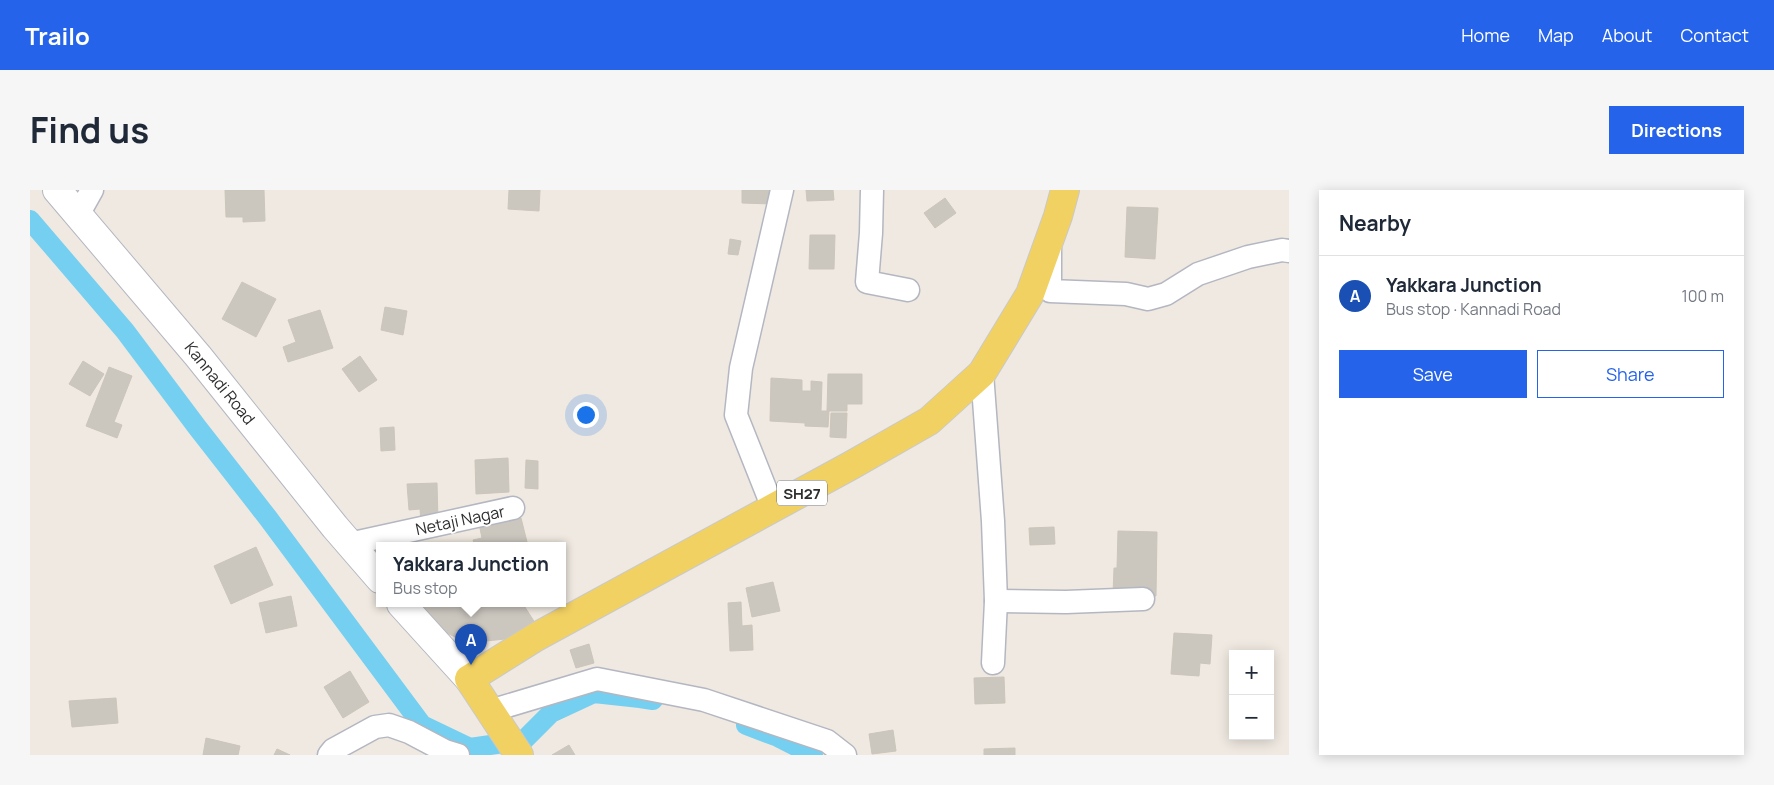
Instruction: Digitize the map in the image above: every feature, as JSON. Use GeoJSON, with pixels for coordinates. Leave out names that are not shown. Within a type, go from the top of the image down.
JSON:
{"type":"FeatureCollection","features":[{"type":"Feature","properties":{"kind":"main road","name":"SH27"},"geometry":{"type":"LineString","coordinates":[[469,679],[536,637],[929,421],[982,373],[1030,294],[1058,216],[1065,190]]}},
{"type":"Feature","properties":{"kind":"main road"},"geometry":{"type":"LineString","coordinates":[[469,679],[516,753]]}},
{"type":"Feature","properties":{"kind":"street","name":"Kannadi Road"},"geometry":{"type":"LineString","coordinates":[[57,190],[198,356],[349,544],[376,574]]}},
{"type":"Feature","properties":{"kind":"street"},"geometry":{"type":"LineString","coordinates":[[78,215],[92,190]]}},
{"type":"Feature","properties":{"kind":"street"},"geometry":{"type":"LineString","coordinates":[[773,508],[736,415],[741,368],[782,190]]}},
{"type":"Feature","properties":{"kind":"street"},"geometry":{"type":"LineString","coordinates":[[872,190],[867,282],[908,290]]}},
{"type":"Feature","properties":{"kind":"street"},"geometry":{"type":"LineString","coordinates":[[1050,235],[1050,291],[1126,294],[1148,299],[1166,294],[1198,274],[1248,257],[1282,250],[1289,251]]}},
{"type":"Feature","properties":{"kind":"street"},"geometry":{"type":"LineString","coordinates":[[982,373],[996,601],[994,663]]}},
{"type":"Feature","properties":{"kind":"street","name":"Netaji Nagar"},"geometry":{"type":"LineString","coordinates":[[349,544],[513,508]]}},
{"type":"Feature","properties":{"kind":"street"},"geometry":{"type":"LineString","coordinates":[[996,601],[1066,602],[1143,599]]}},
{"type":"Feature","properties":{"kind":"street"},"geometry":{"type":"LineString","coordinates":[[404,607],[469,679]]}},
{"type":"Feature","properties":{"kind":"street"},"geometry":{"type":"LineString","coordinates":[[490,712],[597,679],[704,700],[827,741],[845,755]]}},
{"type":"Feature","properties":{"kind":"street"},"geometry":{"type":"LineString","coordinates":[[329,755],[334,750],[376,727],[388,725],[409,732],[445,751],[458,755]]}},
{"type":"Feature","properties":{"kind":"building"},"geometry":{"type":"Polygon","coordinates":[[[225,190],[264,190],[265,221],[243,222],[243,217],[226,217],[225,190]]]}},
{"type":"Feature","properties":{"kind":"building"},"geometry":{"type":"Polygon","coordinates":[[[509,190],[540,190],[539,211],[508,209],[509,190]]]}},
{"type":"Feature","properties":{"kind":"building"},"geometry":{"type":"Polygon","coordinates":[[[742,190],[773,190],[772,204],[742,203],[742,190]]]}},
{"type":"Feature","properties":{"kind":"building"},"geometry":{"type":"Polygon","coordinates":[[[806,190],[833,190],[834,200],[807,201],[806,190]]]}},
{"type":"Feature","properties":{"kind":"building"},"geometry":{"type":"Polygon","coordinates":[[[945,198],[956,213],[935,228],[924,213],[945,198]]]}},
{"type":"Feature","properties":{"kind":"building"},"geometry":{"type":"Polygon","coordinates":[[[1127,207],[1158,208],[1155,259],[1125,257],[1127,207]]]}},
{"type":"Feature","properties":{"kind":"building"},"geometry":{"type":"Polygon","coordinates":[[[810,235],[835,235],[834,269],[809,269],[810,235]]]}},
{"type":"Feature","properties":{"kind":"building"},"geometry":{"type":"Polygon","coordinates":[[[730,239],[741,241],[738,255],[728,254],[730,239]]]}},
{"type":"Feature","properties":{"kind":"building"},"geometry":{"type":"Polygon","coordinates":[[[242,282],[276,299],[256,337],[222,319],[242,282]]]}},
{"type":"Feature","properties":{"kind":"building"},"geometry":{"type":"Polygon","coordinates":[[[385,307],[407,311],[403,335],[381,330],[385,307]]]}},
{"type":"Feature","properties":{"kind":"building"},"geometry":{"type":"Polygon","coordinates":[[[320,310],[333,348],[288,362],[283,347],[296,342],[288,320],[320,310]]]}},
{"type":"Feature","properties":{"kind":"building"},"geometry":{"type":"Polygon","coordinates":[[[360,356],[377,380],[359,392],[342,369],[360,356]]]}},
{"type":"Feature","properties":{"kind":"building"},"geometry":{"type":"Polygon","coordinates":[[[83,361],[104,374],[90,396],[69,384],[83,361]]]}},
{"type":"Feature","properties":{"kind":"building"},"geometry":{"type":"Polygon","coordinates":[[[109,367],[132,376],[114,422],[122,425],[117,438],[86,426],[109,367]]]}},
{"type":"Feature","properties":{"kind":"building"},"geometry":{"type":"Polygon","coordinates":[[[828,374],[862,374],[862,404],[847,404],[847,411],[827,411],[828,374]]]}},
{"type":"Feature","properties":{"kind":"building"},"geometry":{"type":"Polygon","coordinates":[[[771,378],[802,380],[802,391],[811,391],[811,381],[822,382],[821,411],[829,411],[828,427],[805,426],[805,423],[770,421],[771,378]]]}},
{"type":"Feature","properties":{"kind":"building"},"geometry":{"type":"Polygon","coordinates":[[[831,413],[847,413],[846,438],[830,437],[831,413]]]}},
{"type":"Feature","properties":{"kind":"building"},"geometry":{"type":"Polygon","coordinates":[[[394,427],[395,450],[381,451],[380,428],[394,427]]]}},
{"type":"Feature","properties":{"kind":"building"},"geometry":{"type":"Polygon","coordinates":[[[508,458],[509,492],[476,494],[475,460],[508,458]]]}},
{"type":"Feature","properties":{"kind":"building"},"geometry":{"type":"Polygon","coordinates":[[[526,460],[538,461],[538,489],[525,488],[526,460]]]}},
{"type":"Feature","properties":{"kind":"building"},"geometry":{"type":"Polygon","coordinates":[[[437,483],[438,521],[421,522],[420,509],[409,510],[407,484],[437,483]]]}},
{"type":"Feature","properties":{"kind":"building"},"geometry":{"type":"Polygon","coordinates":[[[499,514],[501,522],[521,518],[527,542],[474,542],[473,540],[482,538],[478,519],[499,514]]]}},
{"type":"Feature","properties":{"kind":"building"},"geometry":{"type":"Polygon","coordinates":[[[1054,527],[1055,544],[1030,545],[1029,528],[1054,527]]]}},
{"type":"Feature","properties":{"kind":"building"},"geometry":{"type":"Polygon","coordinates":[[[1118,531],[1157,532],[1156,596],[1113,595],[1114,568],[1117,568],[1118,531]]]}},
{"type":"Feature","properties":{"kind":"building"},"geometry":{"type":"Polygon","coordinates":[[[256,547],[273,585],[231,604],[214,566],[256,547]]]}},
{"type":"Feature","properties":{"kind":"building"},"geometry":{"type":"Polygon","coordinates":[[[773,582],[780,611],[752,617],[746,588],[773,582]]]}},
{"type":"Feature","properties":{"kind":"building"},"geometry":{"type":"Polygon","coordinates":[[[291,596],[297,626],[266,633],[259,603],[291,596]]]}},
{"type":"Feature","properties":{"kind":"building"},"geometry":{"type":"Polygon","coordinates":[[[741,602],[742,626],[752,625],[753,650],[730,651],[728,603],[741,602]]]}},
{"type":"Feature","properties":{"kind":"building"},"geometry":{"type":"Polygon","coordinates":[[[418,607],[525,607],[537,626],[505,639],[467,643],[443,631],[418,607]]]}},
{"type":"Feature","properties":{"kind":"building"},"geometry":{"type":"Polygon","coordinates":[[[1174,633],[1212,635],[1210,664],[1200,663],[1199,676],[1171,674],[1174,633]]]}},
{"type":"Feature","properties":{"kind":"building"},"geometry":{"type":"Polygon","coordinates":[[[589,644],[594,663],[576,668],[570,650],[589,644]]]}},
{"type":"Feature","properties":{"kind":"building"},"geometry":{"type":"Polygon","coordinates":[[[350,671],[369,702],[343,718],[324,687],[350,671]]]}},
{"type":"Feature","properties":{"kind":"building"},"geometry":{"type":"Polygon","coordinates":[[[1004,677],[1005,703],[975,704],[974,678],[1004,677]]]}},
{"type":"Feature","properties":{"kind":"building"},"geometry":{"type":"Polygon","coordinates":[[[116,698],[118,723],[72,727],[69,701],[116,698]]]}},
{"type":"Feature","properties":{"kind":"building"},"geometry":{"type":"Polygon","coordinates":[[[893,730],[896,751],[872,754],[869,734],[893,730]]]}},
{"type":"Feature","properties":{"kind":"building"},"geometry":{"type":"Polygon","coordinates":[[[206,738],[240,746],[238,755],[203,755],[206,738]]]}},
{"type":"Feature","properties":{"kind":"building"},"geometry":{"type":"Polygon","coordinates":[[[569,745],[575,755],[552,755],[569,745]]]}},
{"type":"Feature","properties":{"kind":"building"},"geometry":{"type":"Polygon","coordinates":[[[1015,748],[1015,755],[984,755],[984,749],[1015,748]]]}},
{"type":"Feature","properties":{"kind":"building"},"geometry":{"type":"Polygon","coordinates":[[[277,749],[290,755],[274,755],[277,749]]]}},
{"type":"Feature","properties":{"kind":"waterway"},"geometry":{"type":"LineString","coordinates":[[30,220],[125,331],[268,518],[422,725],[470,748],[524,740],[551,713],[594,693],[653,700]]}},
{"type":"Feature","properties":{"kind":"waterway"},"geometry":{"type":"LineString","coordinates":[[746,725],[778,737],[813,755]]}},
{"type":"Feature","properties":{"kind":"place","name":"Yakkara Junction"},"geometry":{"type":"Point","coordinates":[471,665]}}]}
